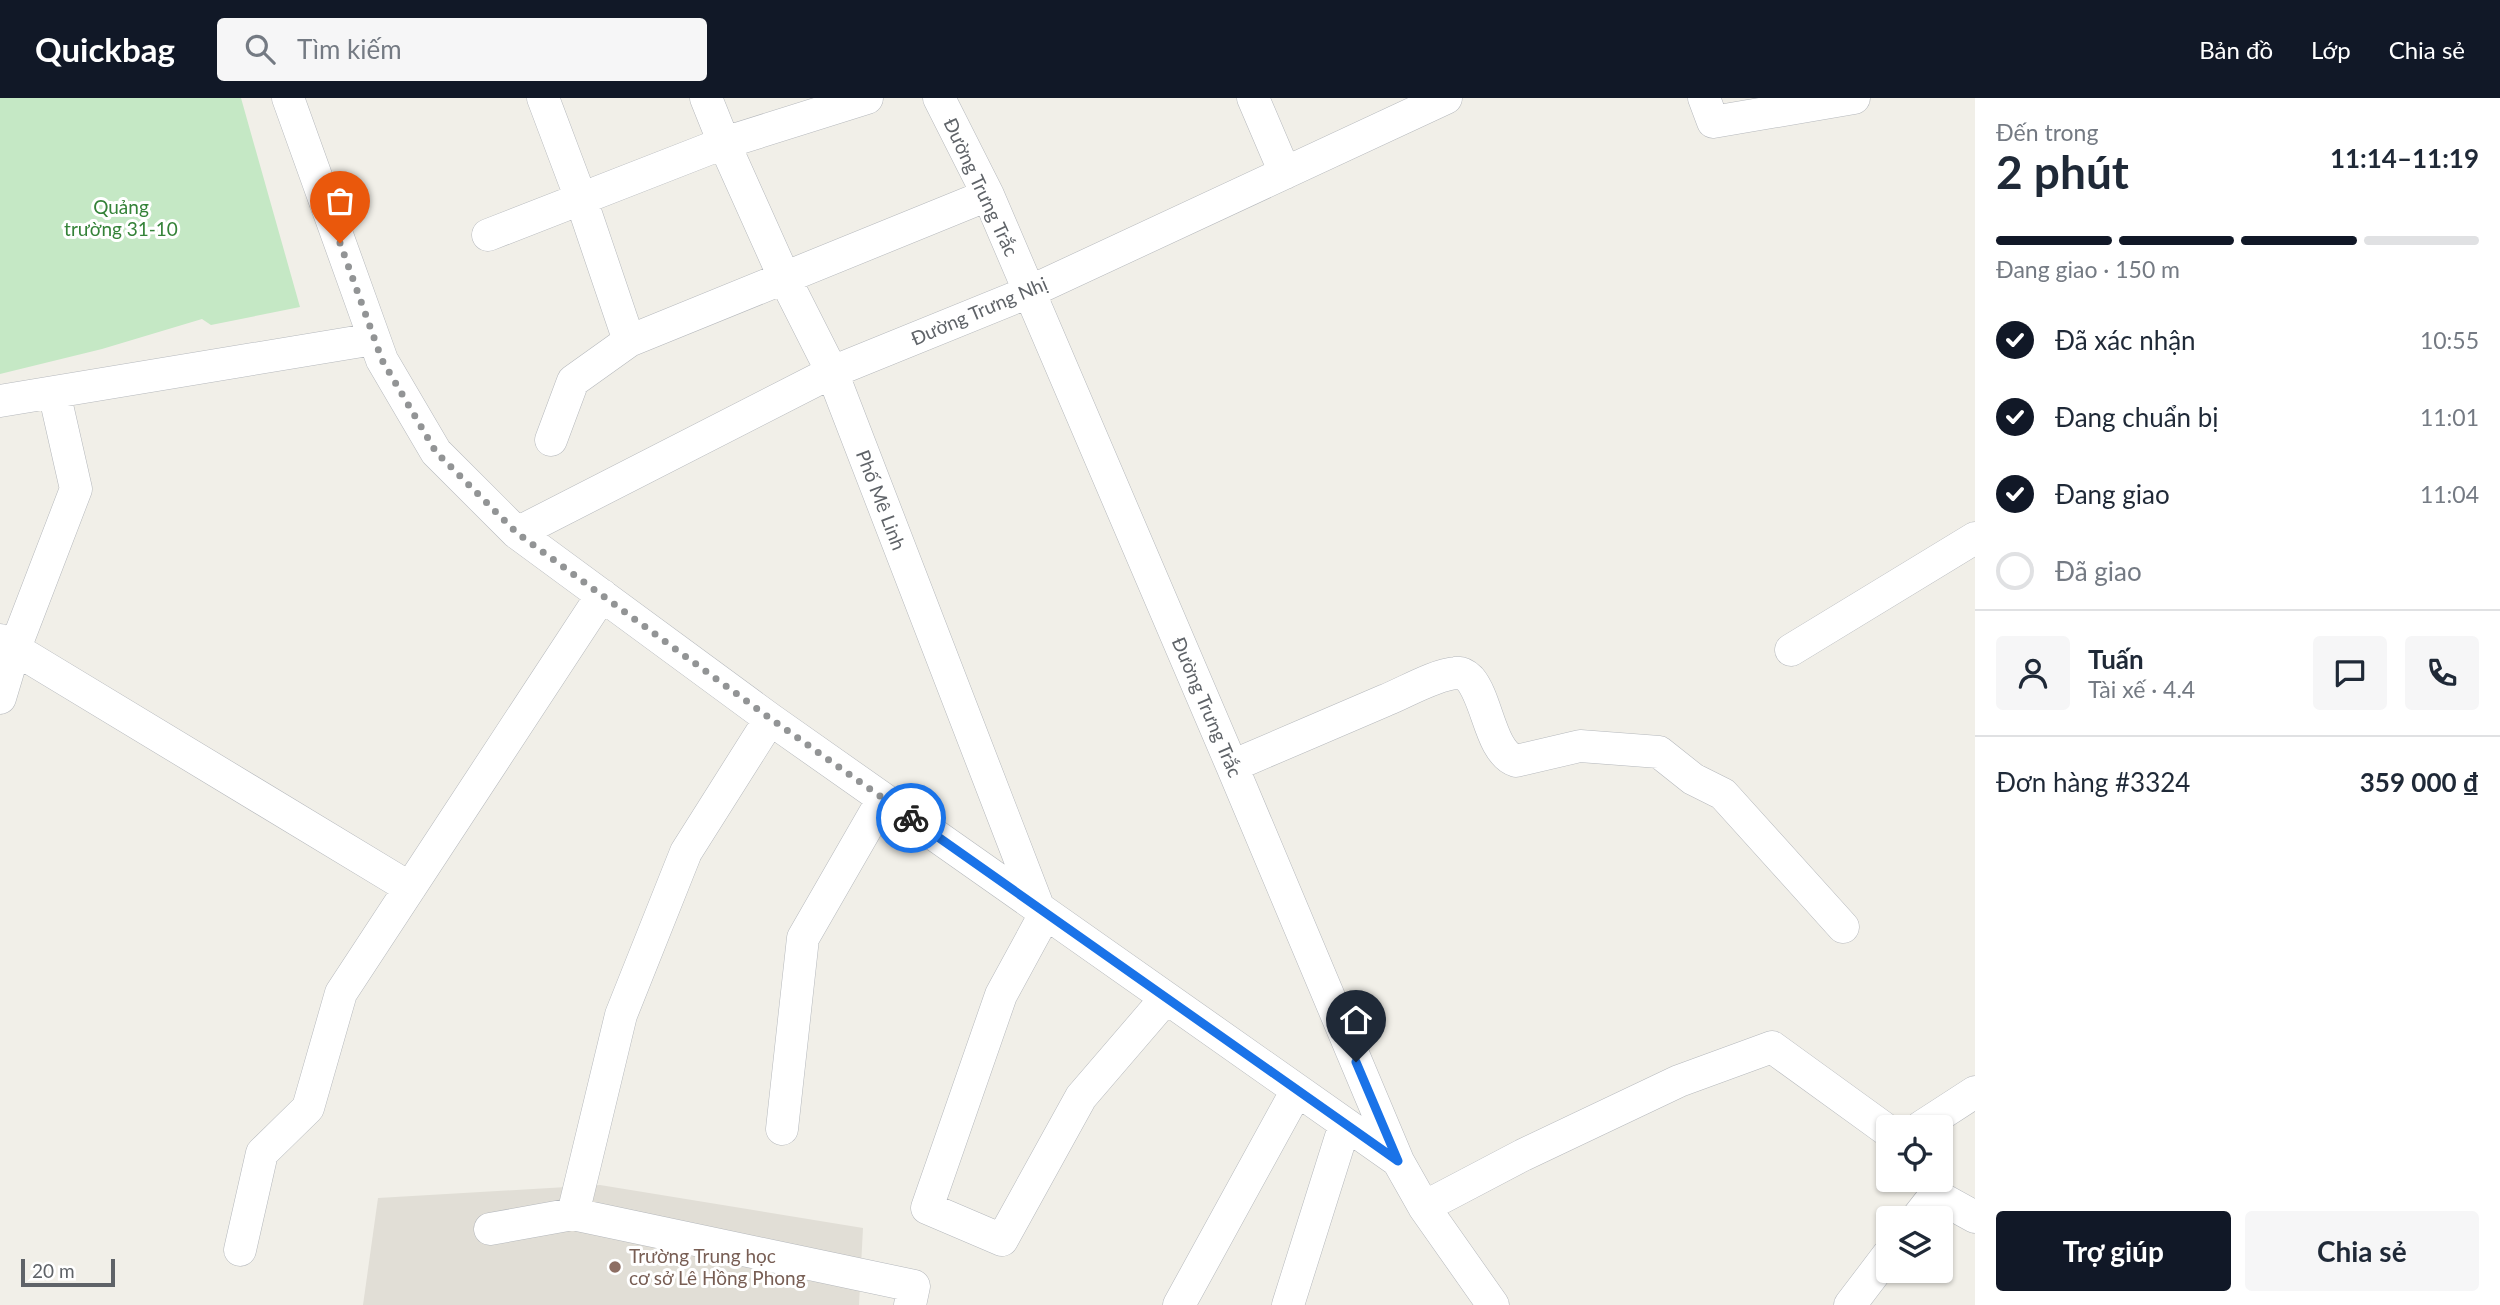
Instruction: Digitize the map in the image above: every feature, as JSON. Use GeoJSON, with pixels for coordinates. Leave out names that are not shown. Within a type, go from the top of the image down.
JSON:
{"type":"FeatureCollection","features":[{"type":"Feature","properties":{"kind":"street"},"geometry":{"type":"LineString","coordinates":[[288,98],[382,360],[436,452],[517,533],[883,799],[1398,1161]]}},
{"type":"Feature","properties":{"kind":"street"},"geometry":{"type":"LineString","coordinates":[[543,98],[581,199],[629,341]]}},
{"type":"Feature","properties":{"kind":"street","name":"Phố Mê Linh"},"geometry":{"type":"LineString","coordinates":[[706,98],[784,277],[832,372],[1042,912]]}},
{"type":"Feature","properties":{"kind":"street"},"geometry":{"type":"LineString","coordinates":[[488,235],[724,144],[867,98]]}},
{"type":"Feature","properties":{"kind":"street","name":"Đường Trưng Trắc"},"geometry":{"type":"LineString","coordinates":[[939,98],[988,195],[1398,1161],[1424,1207],[1493,1305]]}},
{"type":"Feature","properties":{"kind":"street"},"geometry":{"type":"LineString","coordinates":[[1253,98],[1285,173]]}},
{"type":"Feature","properties":{"kind":"street","name":"Đường Trưng Nhị"},"geometry":{"type":"LineString","coordinates":[[517,533],[832,372],[1029,292],[1446,98]]}},
{"type":"Feature","properties":{"kind":"street"},"geometry":{"type":"LineString","coordinates":[[1704,98],[1713,122],[1854,98]]}},
{"type":"Feature","properties":{"kind":"street"},"geometry":{"type":"LineString","coordinates":[[551,440],[573,381],[629,341],[988,195]]}},
{"type":"Feature","properties":{"kind":"street"},"geometry":{"type":"LineString","coordinates":[[0,401],[374,339]]}},
{"type":"Feature","properties":{"kind":"street"},"geometry":{"type":"LineString","coordinates":[[0,698],[8,644],[76,489],[54,392]]}},
{"type":"Feature","properties":{"kind":"street"},"geometry":{"type":"LineString","coordinates":[[1791,650],[1975,538]]}},
{"type":"Feature","properties":{"kind":"street"},"geometry":{"type":"LineString","coordinates":[[240,1250],[262,1153],[308,1108],[341,993],[602,595]]}},
{"type":"Feature","properties":{"kind":"street"},"geometry":{"type":"LineString","coordinates":[[8,644],[410,888]]}},
{"type":"Feature","properties":{"kind":"street"},"geometry":{"type":"LineString","coordinates":[[1232,766],[1421,685],[1462,673],[1469,677],[1479,693],[1500,748],[1510,759],[1516,761],[1580,746],[1659,752],[1693,779],[1723,794],[1843,927]]}},
{"type":"Feature","properties":{"kind":"street"},"geometry":{"type":"LineString","coordinates":[[573,1214],[626,1002],[686,852],[771,719]]}},
{"type":"Feature","properties":{"kind":"street"},"geometry":{"type":"LineString","coordinates":[[782,1129],[803,938],[883,799]]}},
{"type":"Feature","properties":{"kind":"street"},"geometry":{"type":"LineString","coordinates":[[1042,912],[1001,995],[927,1208],[1002,1240],[1081,1097],[1166,998]]}},
{"type":"Feature","properties":{"kind":"street"},"geometry":{"type":"LineString","coordinates":[[1424,1207],[1523,1155],[1679,1080],[1772,1046],[1876,1122]]}},
{"type":"Feature","properties":{"kind":"street"},"geometry":{"type":"LineString","coordinates":[[1179,1305],[1297,1090]]}},
{"type":"Feature","properties":{"kind":"street"},"geometry":{"type":"LineString","coordinates":[[1940,1115],[1975,1092]]}},
{"type":"Feature","properties":{"kind":"street"},"geometry":{"type":"LineString","coordinates":[[1289,1305],[1346,1124]]}},
{"type":"Feature","properties":{"kind":"street"},"geometry":{"type":"LineString","coordinates":[[1926,1198],[1975,1217]]}},
{"type":"Feature","properties":{"kind":"street"},"geometry":{"type":"LineString","coordinates":[[490,1229],[573,1214],[914,1286],[910,1305]]}},
{"type":"Feature","properties":{"kind":"street"},"geometry":{"type":"LineString","coordinates":[[1850,1305],[1876,1271]]}},
{"type":"Feature","properties":{"kind":"shaded area","name":"Trường Trung học cơ sở Lê Hồng Phong"},"geometry":{"type":"Polygon","coordinates":[[[600,1185],[863,1228],[859,1305],[363,1305],[378,1198],[600,1185]]]}},
{"type":"Feature","properties":{"kind":"green space","name":"Quảng trường 31-10"},"geometry":{"type":"Polygon","coordinates":[[[0,98],[241,98],[300,307],[211,325],[202,319],[102,349],[0,374],[0,98]]]}},
{"type":"Feature","properties":{"kind":"way so far"},"geometry":{"type":"LineString","coordinates":[[340,243],[382,360],[436,452],[517,533],[911,818]]}},
{"type":"Feature","properties":{"kind":"place","name":"Trường Trung học cơ sở Lê Hồng Phong"},"geometry":{"type":"Point","coordinates":[615,1267]}},
{"type":"Feature","properties":{"kind":"route"},"geometry":{"type":"LineString","coordinates":[[911,818],[1398,1161],[1356,1062]]}}]}
